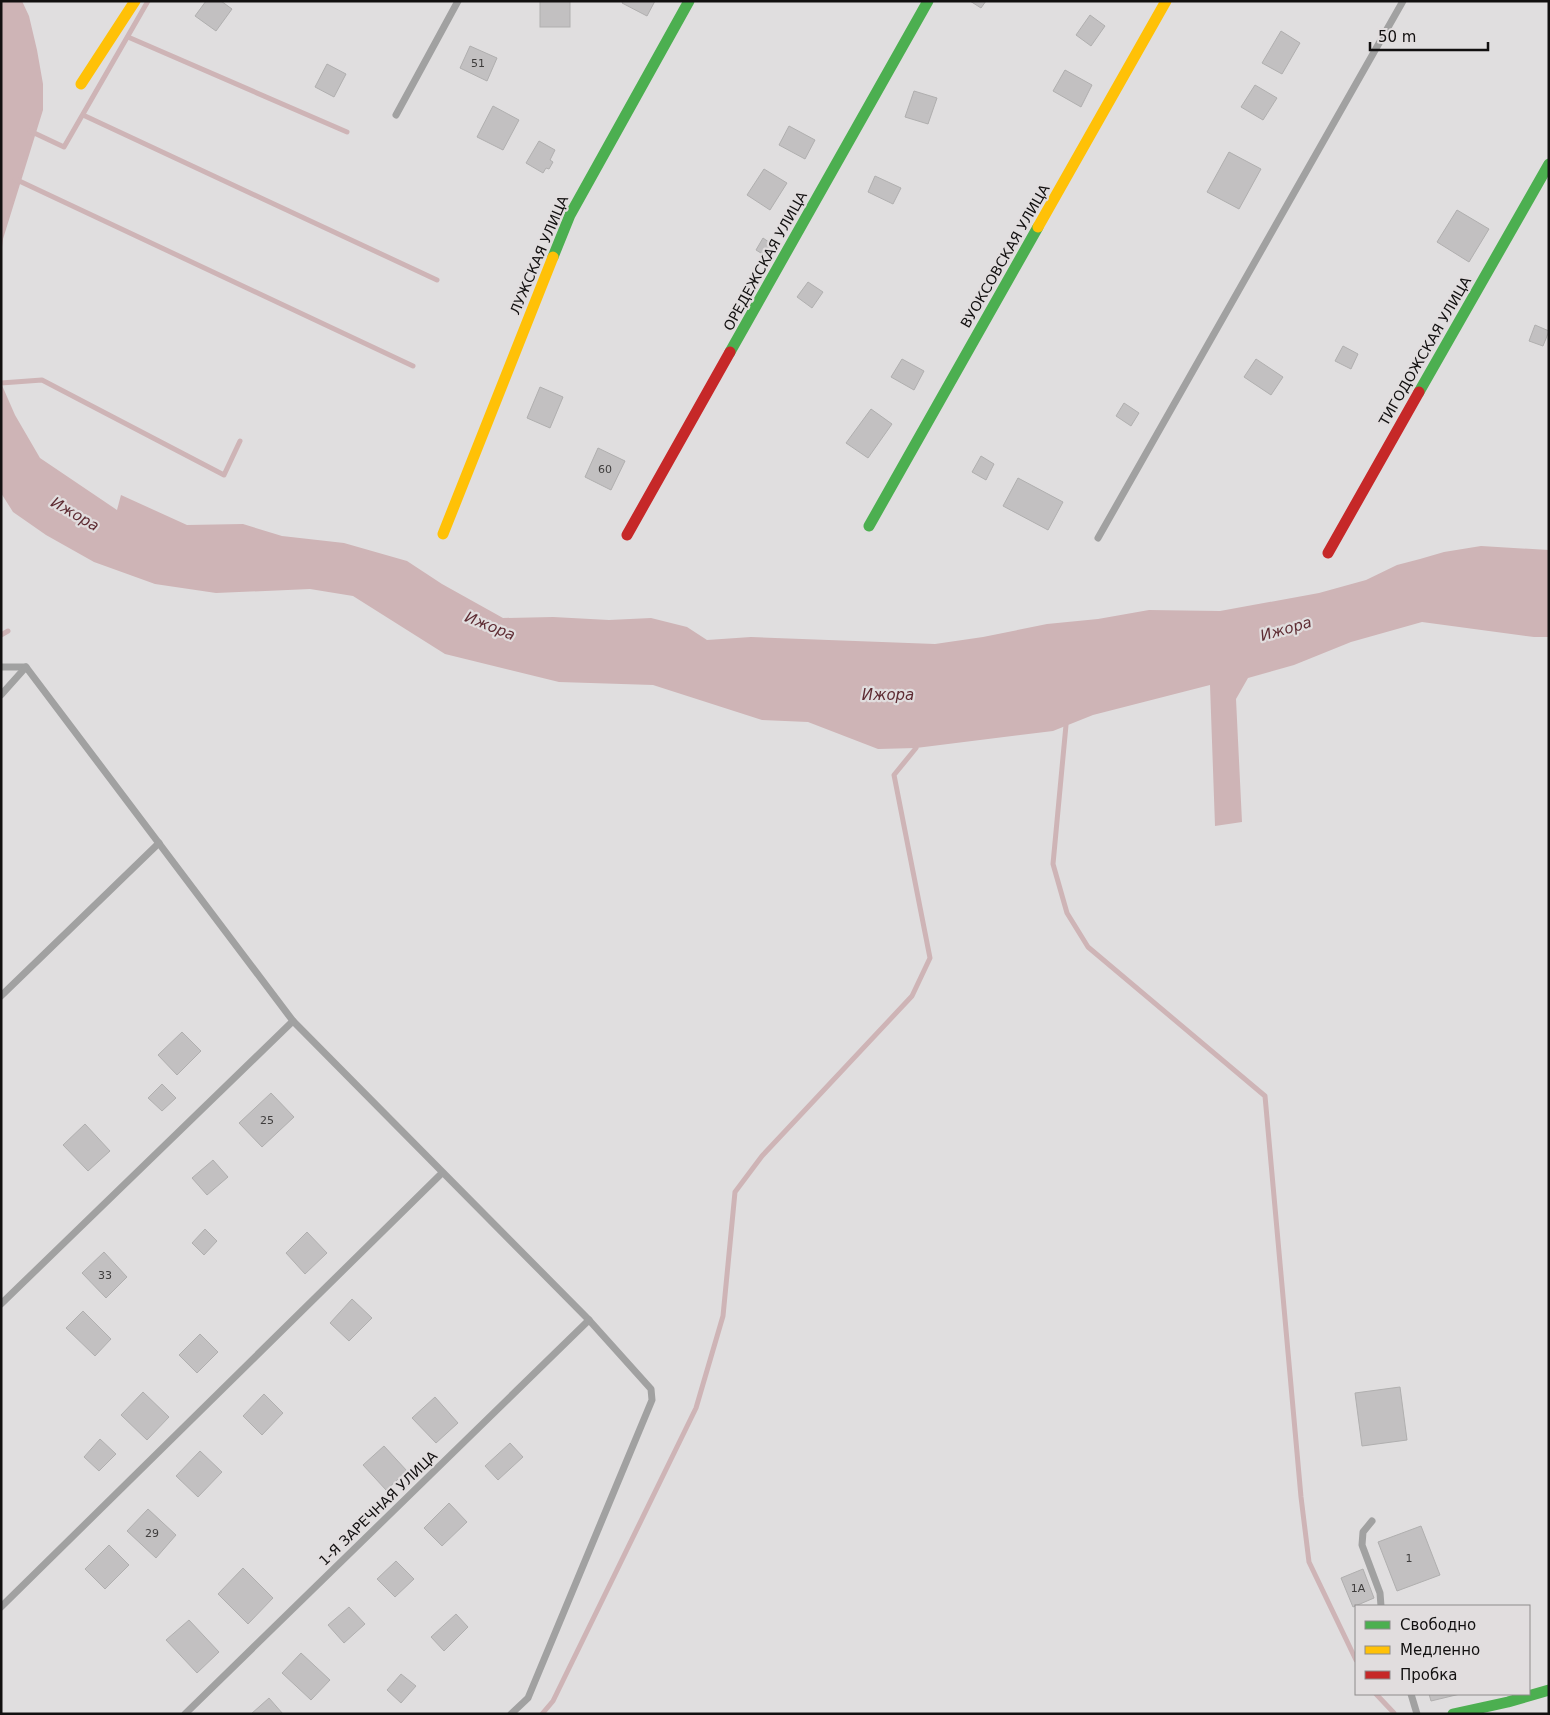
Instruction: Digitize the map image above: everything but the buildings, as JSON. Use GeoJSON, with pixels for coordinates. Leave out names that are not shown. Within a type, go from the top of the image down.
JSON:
{"type":"FeatureCollection","features":[{"type":"Feature","properties":{"kind":"street"},"geometry":{"type":"LineString","coordinates":[[80,84],[135,1]]}},
{"type":"Feature","properties":{"kind":"street","name":"ЛУЖСКАЯ УЛИЦА"},"geometry":{"type":"LineString","coordinates":[[443,534],[570,215],[689,1]]}},
{"type":"Feature","properties":{"kind":"street","name":"ОРЕДЕЖСКАЯ УЛИЦА"},"geometry":{"type":"LineString","coordinates":[[627,535],[928,1]]}},
{"type":"Feature","properties":{"kind":"street","name":"ВУОКСОВСКАЯ УЛИЦА"},"geometry":{"type":"LineString","coordinates":[[869,526],[1166,1]]}},
{"type":"Feature","properties":{"kind":"street","name":"ТИГОДОЖСКАЯ УЛИЦА"},"geometry":{"type":"LineString","coordinates":[[1328,553],[1549,164]]}},
{"type":"Feature","properties":{"kind":"street"},"geometry":{"type":"LineString","coordinates":[[1530,1695],[1549,1690]]}},
{"type":"Feature","properties":{"kind":"street"},"geometry":{"type":"LineString","coordinates":[[1453,1714],[1529,1695]]}},
{"type":"Feature","properties":{"kind":"lane"},"geometry":{"type":"LineString","coordinates":[[396,115],[458,1]]}},
{"type":"Feature","properties":{"kind":"lane"},"geometry":{"type":"LineString","coordinates":[[1098,538],[1403,1]]}},
{"type":"Feature","properties":{"kind":"lane"},"geometry":{"type":"LineString","coordinates":[[1,667],[26,667]]}},
{"type":"Feature","properties":{"kind":"lane"},"geometry":{"type":"LineString","coordinates":[[1,695],[26,667]]}},
{"type":"Feature","properties":{"kind":"lane"},"geometry":{"type":"LineString","coordinates":[[26,667],[293,1021],[589,1320],[651,1389],[652,1400],[528,1698],[512,1714]]}},
{"type":"Feature","properties":{"kind":"lane"},"geometry":{"type":"LineString","coordinates":[[1,996],[159,842]]}},
{"type":"Feature","properties":{"kind":"lane"},"geometry":{"type":"LineString","coordinates":[[1,1304],[293,1021]]}},
{"type":"Feature","properties":{"kind":"lane"},"geometry":{"type":"LineString","coordinates":[[1,1607],[442,1173]]}},
{"type":"Feature","properties":{"kind":"lane","name":"1-Я ЗАРЕЧНАЯ УЛИЦА"},"geometry":{"type":"LineString","coordinates":[[185,1714],[589,1320]]}},
{"type":"Feature","properties":{"kind":"lane"},"geometry":{"type":"LineString","coordinates":[[1372,1521],[1363,1532],[1362,1545],[1380,1593],[1381,1605]]}},
{"type":"Feature","properties":{"kind":"lane"},"geometry":{"type":"LineString","coordinates":[[1411,1695],[1417,1714]]}},
{"type":"Feature","properties":{"kind":"water"},"geometry":{"type":"Polygon","coordinates":[[[1,1],[22,1],[29,16],[43,84],[43,110],[3,239],[1,255],[1,1]]]}},
{"type":"Feature","properties":{"kind":"water","name":"Ижора"},"geometry":{"type":"Polygon","coordinates":[[[1,383],[15,415],[40,458],[117,510],[121,495],[187,525],[243,524],[282,536],[344,543],[407,561],[442,584],[503,618],[553,617],[609,620],[651,618],[687,627],[707,640],[751,637],[935,644],[983,637],[1047,624],[1098,619],[1149,610],[1220,611],[1319,593],[1366,580],[1397,565],[1444,552],[1481,546],[1549,550],[1549,637],[1534,637],[1422,622],[1351,642],[1294,665],[1248,678],[1236,699],[1242,822],[1215,826],[1210,685],[1093,715],[1053,731],[916,748],[878,749],[808,722],[762,720],[653,685],[559,682],[445,654],[353,596],[310,589],[216,593],[155,584],[94,562],[46,535],[13,512],[1,493],[1,383]]]}},
{"type":"Feature","properties":{"kind":"waterway"},"geometry":{"type":"LineString","coordinates":[[30,131],[64,147],[148,1]]}},
{"type":"Feature","properties":{"kind":"waterway"},"geometry":{"type":"LineString","coordinates":[[128,37],[347,132]]}},
{"type":"Feature","properties":{"kind":"waterway"},"geometry":{"type":"LineString","coordinates":[[83,115],[437,280]]}},
{"type":"Feature","properties":{"kind":"waterway"},"geometry":{"type":"LineString","coordinates":[[15,179],[413,366]]}},
{"type":"Feature","properties":{"kind":"waterway"},"geometry":{"type":"LineString","coordinates":[[1,383],[42,380],[224,475],[240,441]]}},
{"type":"Feature","properties":{"kind":"waterway"},"geometry":{"type":"LineString","coordinates":[[1,635],[8,631]]}},
{"type":"Feature","properties":{"kind":"waterway"},"geometry":{"type":"LineString","coordinates":[[1066,725],[1053,864],[1067,913],[1088,947],[1265,1096],[1301,1497],[1309,1562],[1355,1658]]}},
{"type":"Feature","properties":{"kind":"waterway"},"geometry":{"type":"LineString","coordinates":[[542,1714],[553,1701],[696,1408],[723,1316],[735,1192],[762,1156],[912,996],[930,958],[894,775],[916,748]]}},
{"type":"Feature","properties":{"kind":"waterway"},"geometry":{"type":"LineString","coordinates":[[1377,1695],[1394,1713]]}},
{"type":"Feature","properties":{"kind":"traffic: fast"},"geometry":{"type":"LineString","coordinates":[[553,257],[570,215],[689,1]]}},
{"type":"Feature","properties":{"kind":"traffic: fast"},"geometry":{"type":"LineString","coordinates":[[730,352],[928,1]]}},
{"type":"Feature","properties":{"kind":"traffic: fast"},"geometry":{"type":"LineString","coordinates":[[1419,392],[1549,164]]}},
{"type":"Feature","properties":{"kind":"traffic: fast"},"geometry":{"type":"LineString","coordinates":[[869,526],[1038,227]]}},
{"type":"Feature","properties":{"kind":"traffic: fast"},"geometry":{"type":"LineString","coordinates":[[1453,1714],[1508,1702],[1549,1690]]}},
{"type":"Feature","properties":{"kind":"traffic: slow"},"geometry":{"type":"LineString","coordinates":[[81,84],[135,1]]}},
{"type":"Feature","properties":{"kind":"traffic: slow"},"geometry":{"type":"LineString","coordinates":[[1038,227],[1166,1]]}},
{"type":"Feature","properties":{"kind":"traffic: slow"},"geometry":{"type":"LineString","coordinates":[[443,534],[553,257]]}},
{"type":"Feature","properties":{"kind":"traffic: jam"},"geometry":{"type":"LineString","coordinates":[[627,535],[730,352]]}},
{"type":"Feature","properties":{"kind":"traffic: jam"},"geometry":{"type":"LineString","coordinates":[[1328,553],[1419,392]]}}]}
